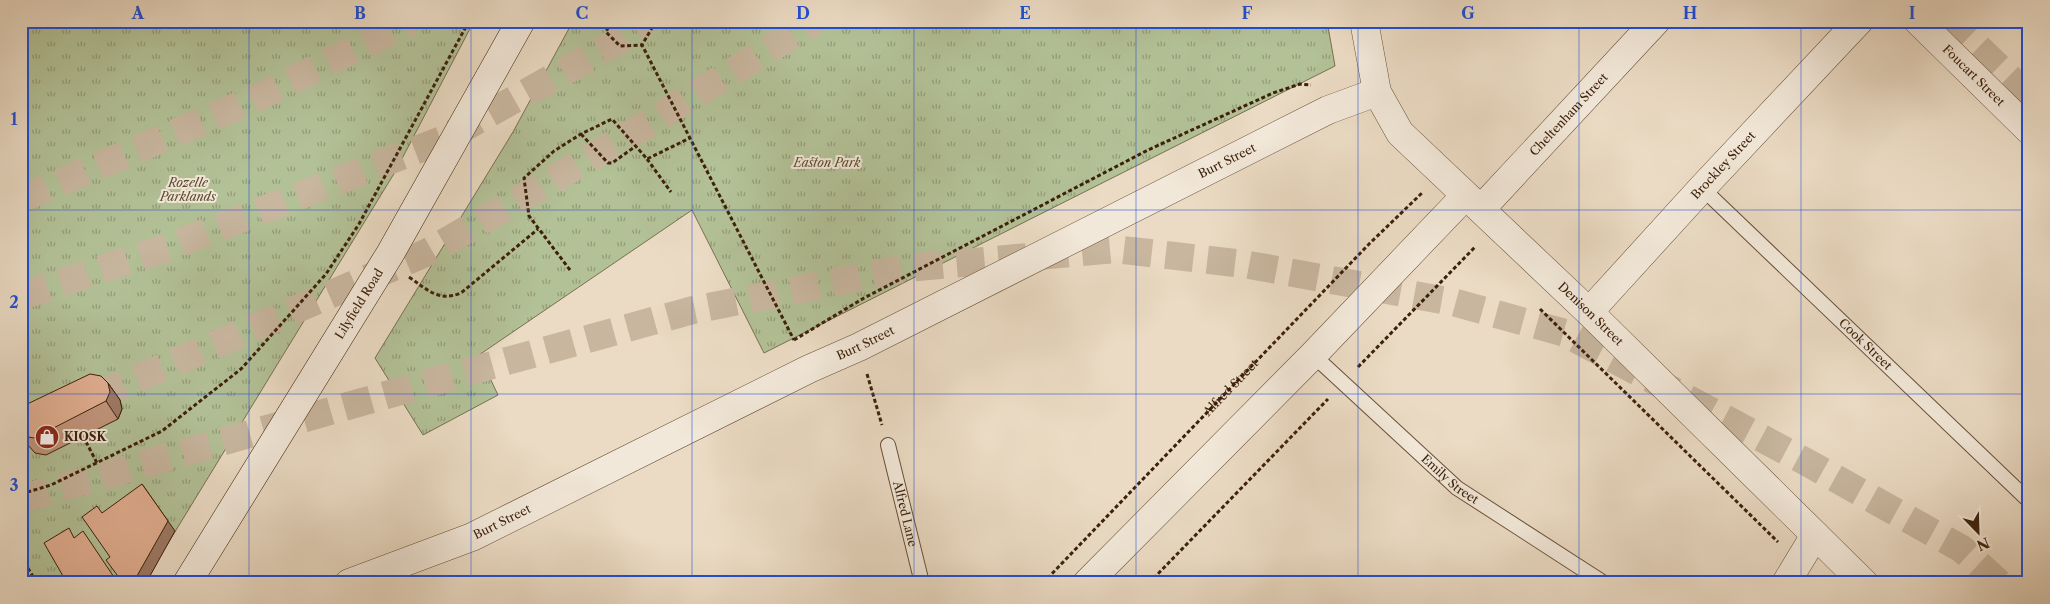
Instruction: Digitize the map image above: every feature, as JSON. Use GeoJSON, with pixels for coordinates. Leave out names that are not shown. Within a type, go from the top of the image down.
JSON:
{"type":"FeatureCollection","features":[{"type":"Feature","properties":{"kind":"street","name":"Lilyfield Road"},"geometry":{"type":"LineString","coordinates":[[187,583],[386,261],[521,21]]}},
{"type":"Feature","properties":{"kind":"street","name":"Denison Street"},"geometry":{"type":"LineString","coordinates":[[1364,21],[1377,92],[1400,133],[1589,312],[1864,583]]}},
{"type":"Feature","properties":{"kind":"street","name":"Cheltenham Street"},"geometry":{"type":"LineString","coordinates":[[1473,202],[1656,21]]}},
{"type":"Feature","properties":{"kind":"street","name":"Brockley Street"},"geometry":{"type":"LineString","coordinates":[[1589,312],[1702,188],[1859,21]]}},
{"type":"Feature","properties":{"kind":"street","name":"Foucart Street"},"geometry":{"type":"LineString","coordinates":[[1918,21],[2029,130]]}},
{"type":"Feature","properties":{"kind":"street","name":"Burt Street"},"geometry":{"type":"LineString","coordinates":[[349,583],[472,537],[809,369],[859,347],[1328,110],[1377,92]]}},
{"type":"Feature","properties":{"kind":"street"},"geometry":{"type":"LineString","coordinates":[[1087,583],[1313,355],[1473,202]]}},
{"type":"Feature","properties":{"kind":"street"},"geometry":{"type":"LineString","coordinates":[[1792,572],[1815,535]]}},
{"type":"Feature","properties":{"kind":"lane","name":"Cook Street"},"geometry":{"type":"LineString","coordinates":[[1702,188],[2029,501]]}},
{"type":"Feature","properties":{"kind":"lane","name":"Emily Street"},"geometry":{"type":"LineString","coordinates":[[1313,355],[1457,488],[1604,583]]}},
{"type":"Feature","properties":{"kind":"lane","name":"Alfred Lane"},"geometry":{"type":"LineString","coordinates":[[888,445],[922,583]]}},
{"type":"Feature","properties":{"kind":"path"},"geometry":{"type":"LineString","coordinates":[[21,494],[51,485],[162,431],[241,369],[326,274],[359,224],[469,21]]}},
{"type":"Feature","properties":{"kind":"path"},"geometry":{"type":"LineString","coordinates":[[612,21],[606,32],[620,46],[642,45]]}},
{"type":"Feature","properties":{"kind":"path"},"geometry":{"type":"LineString","coordinates":[[642,45],[656,21]]}},
{"type":"Feature","properties":{"kind":"path"},"geometry":{"type":"LineString","coordinates":[[642,45],[809,369]]}},
{"type":"Feature","properties":{"kind":"path"},"geometry":{"type":"LineString","coordinates":[[794,340],[864,298],[946,254],[1148,150],[1253,102],[1300,84],[1317,86],[1328,110]]}},
{"type":"Feature","properties":{"kind":"path"},"geometry":{"type":"LineString","coordinates":[[570,270],[528,216],[524,178],[554,151],[581,134],[612,119],[647,159],[671,192]]}},
{"type":"Feature","properties":{"kind":"path"},"geometry":{"type":"LineString","coordinates":[[581,134],[608,163],[612,163],[636,146]]}},
{"type":"Feature","properties":{"kind":"path"},"geometry":{"type":"LineString","coordinates":[[647,159],[690,138]]}},
{"type":"Feature","properties":{"kind":"path","name":"Alfred Street"},"geometry":{"type":"LineString","coordinates":[[1043,583],[1370,243],[1422,193]]}},
{"type":"Feature","properties":{"kind":"path"},"geometry":{"type":"LineString","coordinates":[[386,261],[431,293],[450,298],[461,293],[538,228]]}},
{"type":"Feature","properties":{"kind":"path"},"geometry":{"type":"LineString","coordinates":[[1149,583],[1476,246]]}},
{"type":"Feature","properties":{"kind":"path"},"geometry":{"type":"LineString","coordinates":[[1533,302],[1792,572]]}},
{"type":"Feature","properties":{"kind":"path"},"geometry":{"type":"LineString","coordinates":[[859,347],[888,445]]}},
{"type":"Feature","properties":{"kind":"path"},"geometry":{"type":"LineString","coordinates":[[83,436],[96,463]]}},
{"type":"Feature","properties":{"kind":"path"},"geometry":{"type":"LineString","coordinates":[[21,557],[37,583]]}},
{"type":"Feature","properties":{"kind":"green space","name":"Rozelle Parklands"},"geometry":{"type":"Polygon","coordinates":[[[21,21],[474,21],[395,172],[162,553],[146,583],[21,583],[21,21]]]}},
{"type":"Feature","properties":{"kind":"green space","name":"Easton Park"},"geometry":{"type":"Polygon","coordinates":[[[573,21],[1327,21],[1335,66],[764,353],[692,210],[479,355],[498,395],[423,435],[375,358],[513,132],[573,21]]]}},
{"type":"Feature","properties":{"kind":"building"},"geometry":{"type":"Polygon","coordinates":[[[90,374],[101,376],[108,383],[110,392],[106,401],[34,438],[21,434],[21,407],[90,374]]]}},
{"type":"Feature","properties":{"kind":"building"},"geometry":{"type":"Polygon","coordinates":[[[142,484],[168,521],[133,583],[123,583],[106,560],[110,557],[82,517],[97,506],[102,513],[142,484]]]}},
{"type":"Feature","properties":{"kind":"building"},"geometry":{"type":"Polygon","coordinates":[[[69,528],[74,538],[83,531],[118,583],[67,583],[44,543],[69,528]]]}},
{"type":"Feature","properties":{"kind":"tunnel"},"geometry":{"type":"LineString","coordinates":[[21,199],[250,101],[411,21]]}},
{"type":"Feature","properties":{"kind":"tunnel"},"geometry":{"type":"LineString","coordinates":[[21,296],[171,246],[442,140],[620,40],[646,21]]}},
{"type":"Feature","properties":{"kind":"tunnel"},"geometry":{"type":"LineString","coordinates":[[21,429],[428,252],[619,141],[815,21]]}},
{"type":"Feature","properties":{"kind":"tunnel"},"geometry":{"type":"LineString","coordinates":[[1946,21],[1959,29],[2029,97]]}},
{"type":"Feature","properties":{"kind":"tunnel"},"geometry":{"type":"LineString","coordinates":[[21,499],[693,310],[907,268],[1115,249],[1244,264],[1453,302],[1565,333],[1808,463],[1962,549],[1999,583]]}},
{"type":"Feature","properties":{"kind":"place","name":"KIOSK"},"geometry":{"type":"Point","coordinates":[47,437]}}]}
